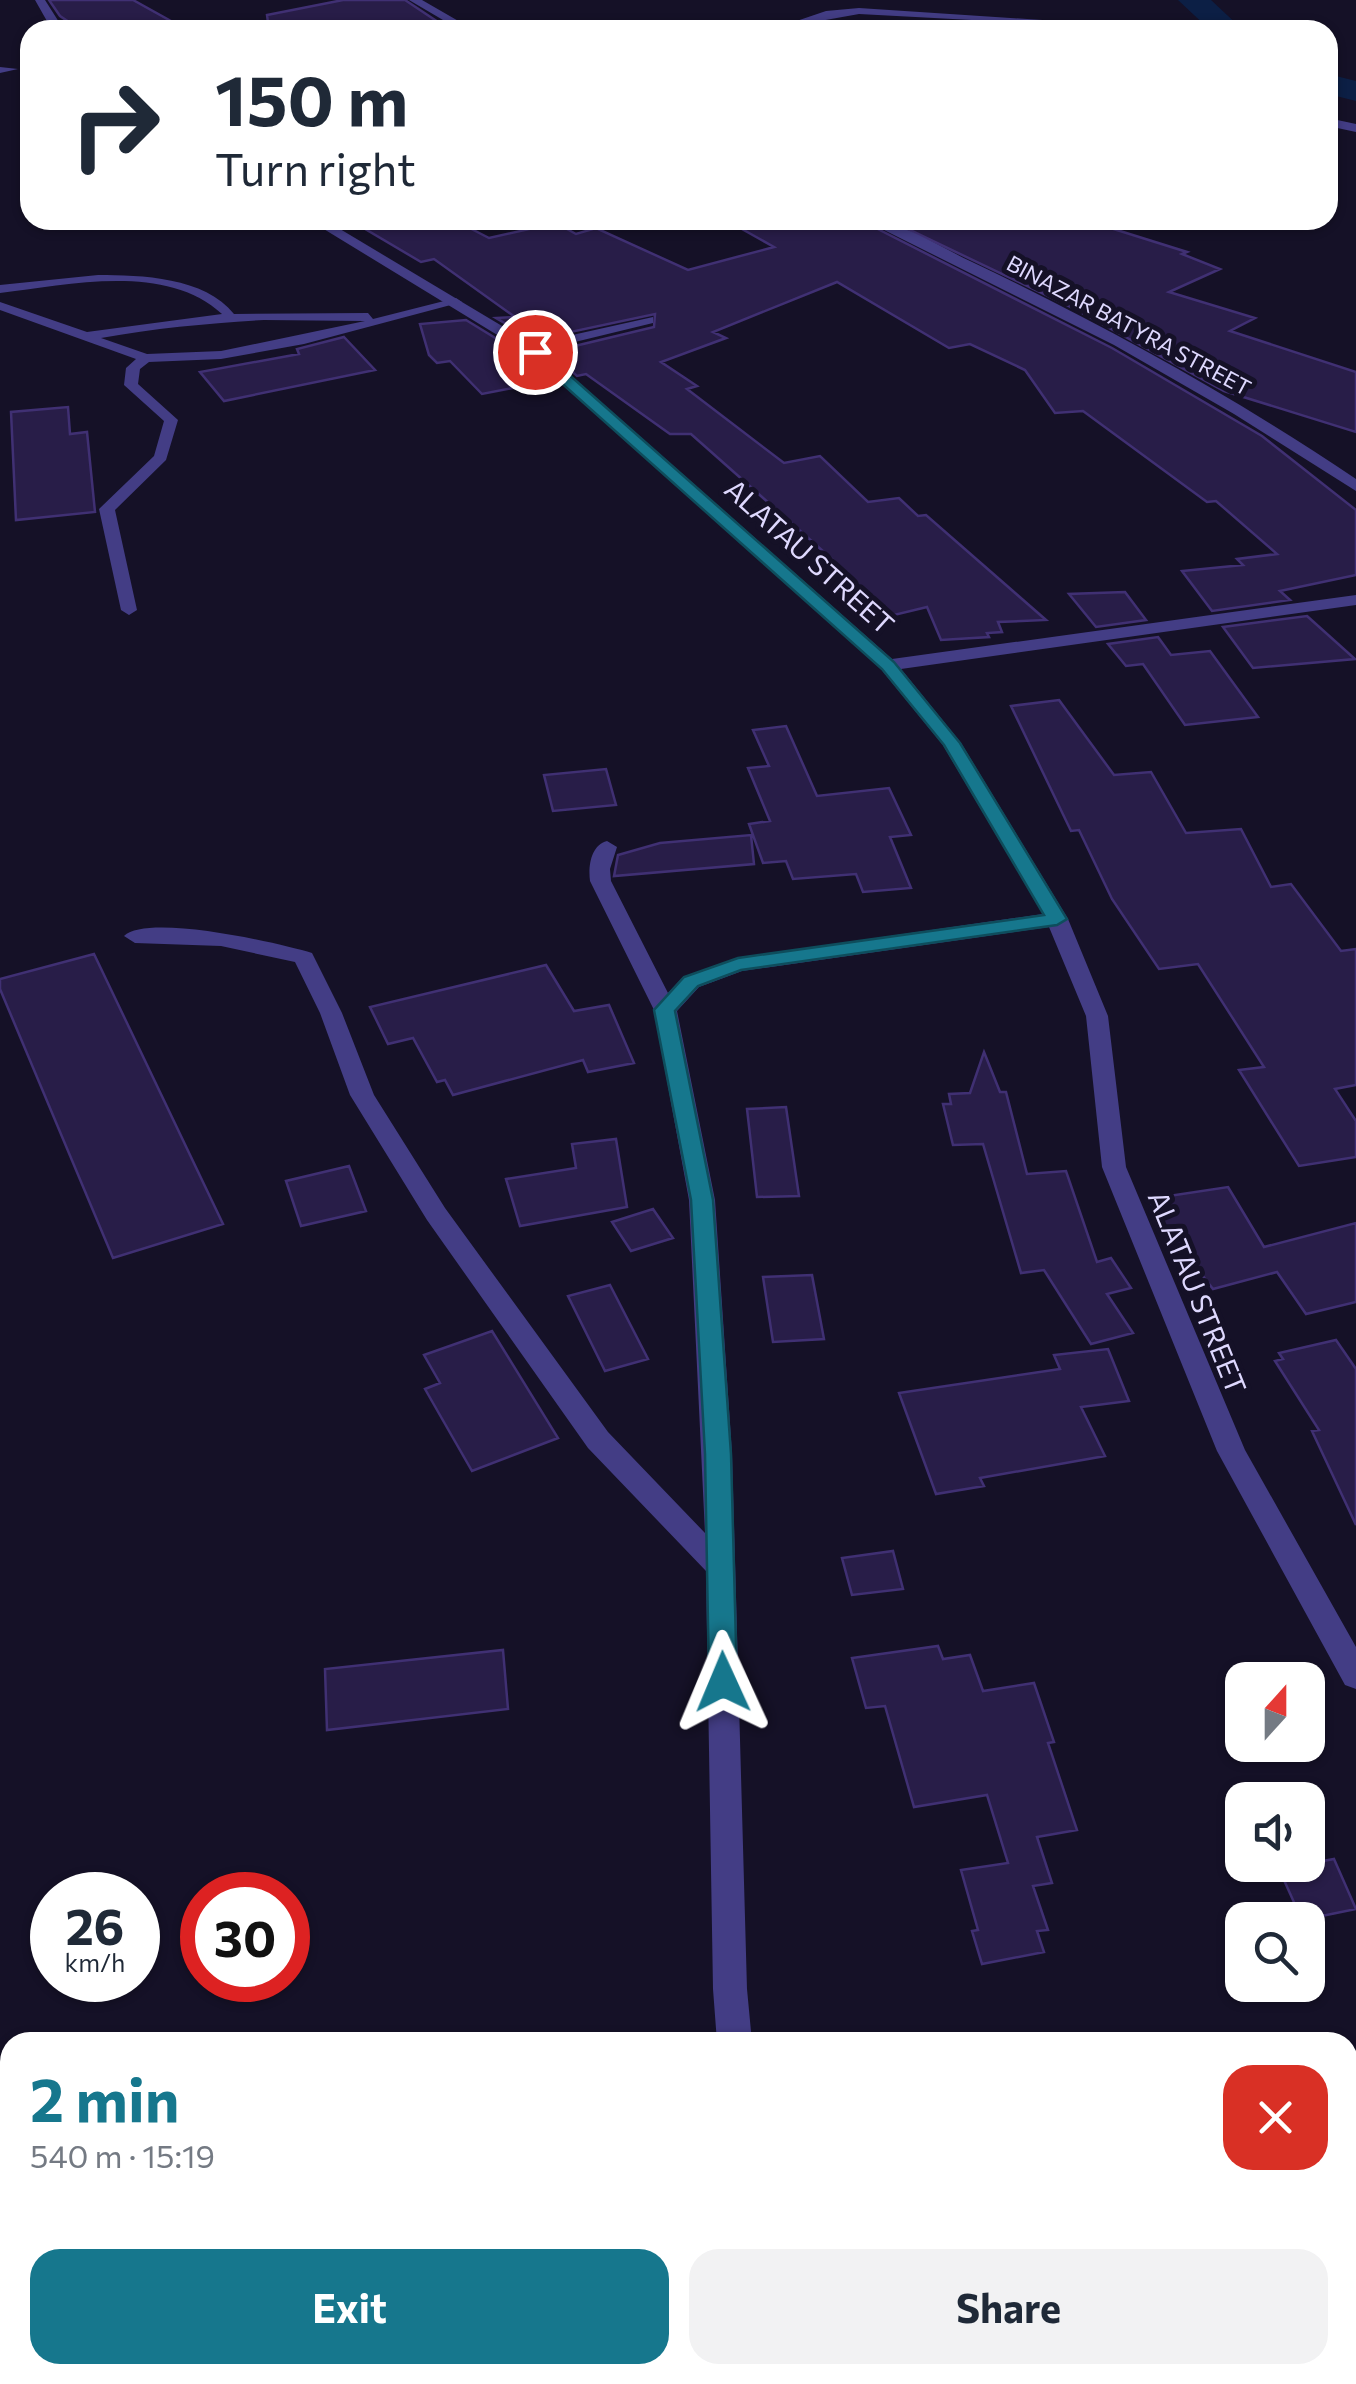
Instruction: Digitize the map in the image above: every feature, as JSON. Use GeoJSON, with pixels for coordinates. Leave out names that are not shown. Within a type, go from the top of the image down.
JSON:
{"type":"FeatureCollection","features":[{"type":"Feature","properties":{"kind":"street"},"geometry":{"type":"LineString","coordinates":[[414,0],[450,20]]}},
{"type":"Feature","properties":{"kind":"street"},"geometry":{"type":"LineString","coordinates":[[806,20],[830,12],[959,20]]}},
{"type":"Feature","properties":{"kind":"street","name":"ALATAU STREET"},"geometry":{"type":"LineString","coordinates":[[333,230],[530,348],[888,666],[952,743],[1057,919],[1097,1016],[1114,1167],[1230,1451],[1356,1676]]}},
{"type":"Feature","properties":{"kind":"street","name":"BINAZAR BATYRA STREET"},"geometry":{"type":"LineString","coordinates":[[892,230],[1064,312],[1213,392],[1356,486]]}},
{"type":"Feature","properties":{"kind":"street"},"geometry":{"type":"LineString","coordinates":[[530,348],[648,320]]}},
{"type":"Feature","properties":{"kind":"street"},"geometry":{"type":"LineString","coordinates":[[888,666],[1356,600]]}},
{"type":"Feature","properties":{"kind":"street"},"geometry":{"type":"LineString","coordinates":[[607,846],[598,871],[607,903],[647,970],[665,1010],[702,1200],[718,1454],[734,2032]]}},
{"type":"Feature","properties":{"kind":"street"},"geometry":{"type":"LineString","coordinates":[[665,1010],[691,982],[738,964],[1057,919]]}},
{"type":"Feature","properties":{"kind":"street"},"geometry":{"type":"LineString","coordinates":[[135,936],[179,934],[258,944],[304,958],[331,1013],[362,1095],[436,1214],[598,1440],[720,1567]]}},
{"type":"Feature","properties":{"kind":"lane"},"geometry":{"type":"LineString","coordinates":[[0,70],[13,69]]}},
{"type":"Feature","properties":{"kind":"lane"},"geometry":{"type":"LineString","coordinates":[[0,288],[68,279],[136,278],[180,287],[209,299],[228,310],[232,320]]}},
{"type":"Feature","properties":{"kind":"lane"},"geometry":{"type":"LineString","coordinates":[[0,306],[146,358],[221,355],[304,340],[456,302]]}},
{"type":"Feature","properties":{"kind":"lane"},"geometry":{"type":"LineString","coordinates":[[88,336],[129,328],[232,320],[336,315],[389,318]]}},
{"type":"Feature","properties":{"kind":"lane"},"geometry":{"type":"LineString","coordinates":[[129,610],[107,509],[161,457],[170,420],[132,384],[134,368],[146,358]]}},
{"type":"Feature","properties":{"kind":"building"},"geometry":{"type":"Polygon","coordinates":[[[49,0],[133,0],[169,20],[66,20],[49,0]]]}},
{"type":"Feature","properties":{"kind":"building"},"geometry":{"type":"Polygon","coordinates":[[[343,0],[405,0],[435,20],[268,20],[267,15],[343,0]]]}},
{"type":"Feature","properties":{"kind":"building"},"geometry":{"type":"Polygon","coordinates":[[[367,230],[473,230],[489,238],[525,230],[569,230],[576,234],[600,230],[688,270],[774,247],[744,230],[880,230],[1112,348],[1262,436],[1356,510],[1356,575],[1280,591],[1290,600],[1212,611],[1182,571],[1243,565],[1237,559],[1277,554],[1216,501],[1207,502],[1083,411],[1055,413],[1025,370],[970,344],[949,348],[837,282],[713,332],[726,338],[661,362],[697,386],[687,389],[784,463],[820,456],[868,502],[899,498],[918,516],[926,515],[1046,620],[998,622],[1002,632],[987,633],[989,637],[941,640],[927,607],[886,617],[821,562],[833,560],[691,434],[670,434],[586,374],[577,376],[550,352],[654,327],[655,314],[533,340],[496,318],[515,317],[434,259],[421,262],[367,230]]]}},
{"type":"Feature","properties":{"kind":"building"},"geometry":{"type":"Polygon","coordinates":[[[910,230],[1117,230],[1187,252],[1182,254],[1220,269],[1169,292],[1255,318],[1230,331],[1356,372],[1356,432],[1224,391],[1071,307],[910,230]]]}},
{"type":"Feature","properties":{"kind":"building"},"geometry":{"type":"Polygon","coordinates":[[[466,320],[528,358],[553,380],[482,394],[450,361],[437,363],[429,355],[420,324],[466,320]]]}},
{"type":"Feature","properties":{"kind":"building"},"geometry":{"type":"Polygon","coordinates":[[[344,337],[375,370],[224,401],[200,372],[299,354],[297,349],[344,337]]]}},
{"type":"Feature","properties":{"kind":"building"},"geometry":{"type":"Polygon","coordinates":[[[68,407],[70,434],[87,432],[95,512],[16,520],[11,412],[68,407]]]}},
{"type":"Feature","properties":{"kind":"building"},"geometry":{"type":"Polygon","coordinates":[[[1125,592],[1146,620],[1096,627],[1069,594],[1125,592]]]}},
{"type":"Feature","properties":{"kind":"building"},"geometry":{"type":"Polygon","coordinates":[[[1307,616],[1355,659],[1253,668],[1223,627],[1307,616]]]}},
{"type":"Feature","properties":{"kind":"building"},"geometry":{"type":"Polygon","coordinates":[[[1158,637],[1171,655],[1210,651],[1258,717],[1185,725],[1143,664],[1126,666],[1108,644],[1158,637]]]}},
{"type":"Feature","properties":{"kind":"building"},"geometry":{"type":"Polygon","coordinates":[[[1059,700],[1114,775],[1151,772],[1186,833],[1241,829],[1271,887],[1291,884],[1341,951],[1356,949],[1356,1085],[1335,1089],[1356,1121],[1356,1157],[1299,1166],[1239,1070],[1264,1067],[1198,964],[1159,969],[1112,899],[1079,830],[1071,831],[1011,706],[1059,700]]]}},
{"type":"Feature","properties":{"kind":"building"},"geometry":{"type":"Polygon","coordinates":[[[786,726],[817,796],[889,788],[911,835],[890,837],[911,888],[863,892],[856,874],[793,879],[786,861],[763,863],[749,824],[770,821],[748,768],[769,766],[753,730],[786,726]]]}},
{"type":"Feature","properties":{"kind":"building"},"geometry":{"type":"Polygon","coordinates":[[[606,769],[616,805],[553,811],[544,775],[606,769]]]}},
{"type":"Feature","properties":{"kind":"building"},"geometry":{"type":"Polygon","coordinates":[[[751,835],[754,864],[614,876],[618,855],[660,843],[751,835]]]}},
{"type":"Feature","properties":{"kind":"building"},"geometry":{"type":"Polygon","coordinates":[[[94,954],[223,1224],[113,1258],[0,989],[0,979],[94,954]]]}},
{"type":"Feature","properties":{"kind":"building"},"geometry":{"type":"Polygon","coordinates":[[[546,965],[574,1011],[609,1005],[634,1063],[588,1072],[583,1060],[453,1095],[445,1080],[437,1082],[413,1038],[388,1044],[370,1007],[546,965]]]}},
{"type":"Feature","properties":{"kind":"building"},"geometry":{"type":"Polygon","coordinates":[[[984,1052],[1000,1092],[1006,1092],[1027,1174],[1066,1171],[1097,1262],[1111,1258],[1131,1288],[1107,1294],[1133,1333],[1091,1344],[1044,1270],[1021,1273],[983,1144],[953,1145],[943,1104],[951,1104],[949,1094],[970,1093],[984,1052]]]}},
{"type":"Feature","properties":{"kind":"building"},"geometry":{"type":"Polygon","coordinates":[[[786,1107],[799,1196],[757,1197],[747,1109],[786,1107]]]}},
{"type":"Feature","properties":{"kind":"building"},"geometry":{"type":"Polygon","coordinates":[[[616,1139],[627,1207],[520,1226],[506,1179],[576,1168],[572,1144],[616,1139]]]}},
{"type":"Feature","properties":{"kind":"building"},"geometry":{"type":"Polygon","coordinates":[[[349,1166],[366,1211],[301,1226],[286,1181],[349,1166]]]}},
{"type":"Feature","properties":{"kind":"building"},"geometry":{"type":"Polygon","coordinates":[[[1228,1187],[1264,1247],[1356,1223],[1356,1302],[1306,1314],[1277,1272],[1213,1289],[1181,1248],[1176,1249],[1149,1199],[1228,1187]]]}},
{"type":"Feature","properties":{"kind":"building"},"geometry":{"type":"Polygon","coordinates":[[[653,1209],[673,1238],[631,1251],[612,1222],[653,1209]]]}},
{"type":"Feature","properties":{"kind":"building"},"geometry":{"type":"Polygon","coordinates":[[[812,1275],[824,1339],[773,1342],[763,1277],[812,1275]]]}},
{"type":"Feature","properties":{"kind":"building"},"geometry":{"type":"Polygon","coordinates":[[[610,1285],[648,1359],[605,1371],[568,1296],[610,1285]]]}},
{"type":"Feature","properties":{"kind":"building"},"geometry":{"type":"Polygon","coordinates":[[[492,1331],[558,1438],[472,1471],[425,1389],[440,1383],[424,1355],[492,1331]]]}},
{"type":"Feature","properties":{"kind":"building"},"geometry":{"type":"Polygon","coordinates":[[[1336,1340],[1356,1369],[1356,1525],[1312,1431],[1319,1430],[1275,1361],[1283,1359],[1279,1353],[1336,1340]]]}},
{"type":"Feature","properties":{"kind":"building"},"geometry":{"type":"Polygon","coordinates":[[[1108,1349],[1129,1401],[1081,1407],[1105,1456],[980,1478],[984,1486],[936,1494],[899,1393],[1060,1369],[1054,1355],[1108,1349]]]}},
{"type":"Feature","properties":{"kind":"building"},"geometry":{"type":"Polygon","coordinates":[[[893,1551],[903,1589],[852,1595],[842,1558],[893,1551]]]}},
{"type":"Feature","properties":{"kind":"building"},"geometry":{"type":"Polygon","coordinates":[[[938,1646],[943,1659],[970,1655],[983,1691],[1034,1683],[1054,1742],[1048,1743],[1077,1830],[1037,1837],[1052,1883],[1033,1886],[1048,1930],[1037,1931],[1044,1952],[982,1964],[972,1931],[978,1930],[961,1870],[1008,1863],[987,1795],[914,1807],[885,1706],[866,1708],[852,1658],[938,1646]]]}},
{"type":"Feature","properties":{"kind":"building"},"geometry":{"type":"Polygon","coordinates":[[[503,1650],[508,1709],[327,1730],[325,1669],[503,1650]]]}},
{"type":"Feature","properties":{"kind":"building"},"geometry":{"type":"Polygon","coordinates":[[[1334,1859],[1356,1909],[1325,1915],[1325,1902],[1294,1902],[1285,1882],[1325,1882],[1325,1861],[1334,1859]]]}},
{"type":"Feature","properties":{"kind":"waterway"},"geometry":{"type":"LineString","coordinates":[[1193,0],[1216,20]]}},
{"type":"Feature","properties":{"kind":"waterway"},"geometry":{"type":"LineString","coordinates":[[1338,86],[1356,91]]}},
{"type":"Feature","properties":{"kind":"route"},"geometry":{"type":"LineString","coordinates":[[535,352],[888,666],[952,743],[1057,919],[738,964],[691,982],[665,1010],[702,1200],[718,1454],[723,1682]]}}]}
